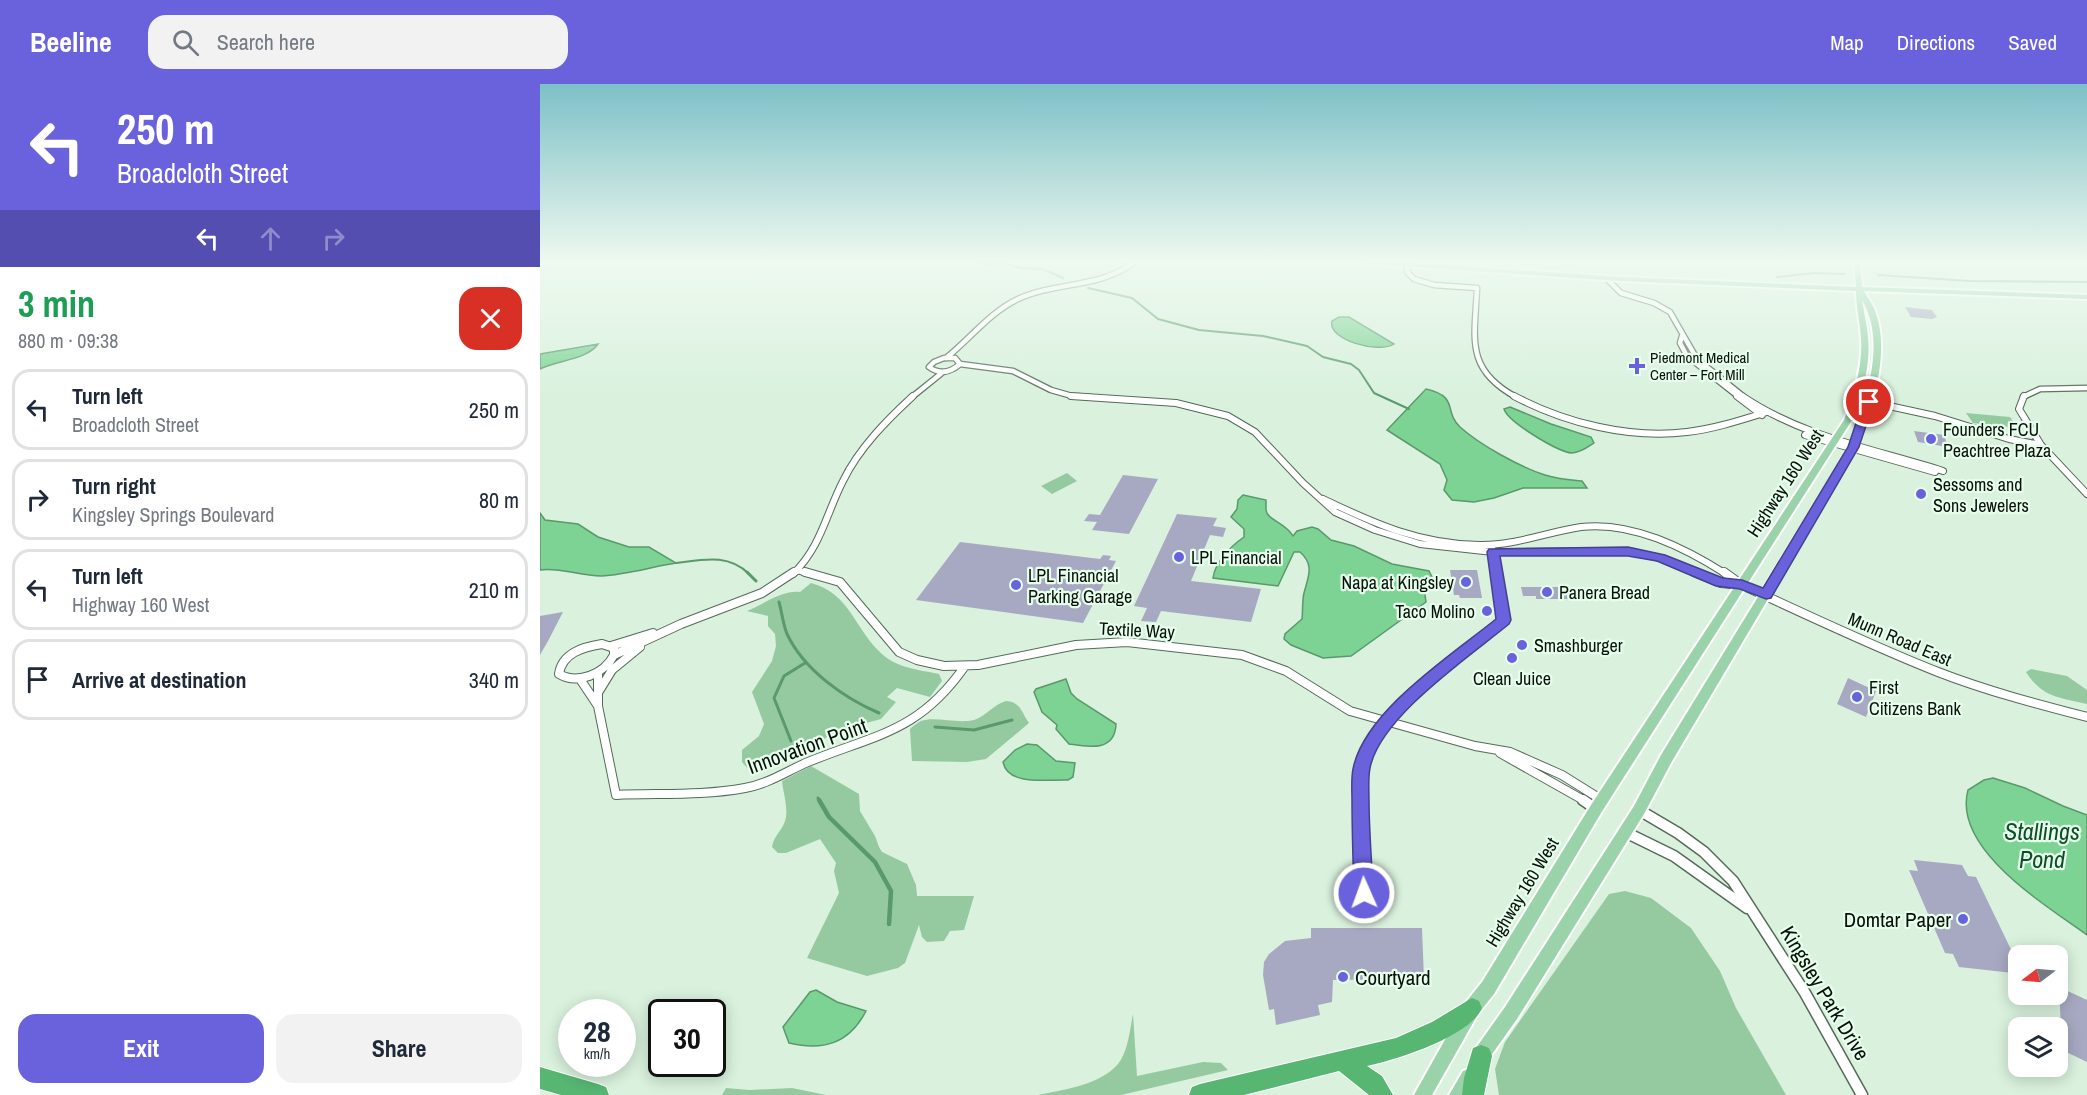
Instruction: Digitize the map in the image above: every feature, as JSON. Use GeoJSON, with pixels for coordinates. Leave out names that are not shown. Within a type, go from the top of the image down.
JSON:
{"type":"FeatureCollection","features":[{"type":"Feature","properties":{"kind":"highway"},"geometry":{"type":"LineString","coordinates":[[1200,1095],[1414,1044],[1444,1029],[1472,1008]]}},
{"type":"Feature","properties":{"kind":"highway"},"geometry":{"type":"LineString","coordinates":[[1473,1095],[1481,1056]]}},
{"type":"Feature","properties":{"kind":"highway"},"geometry":{"type":"LineString","coordinates":[[1341,1060],[1374,1084],[1382,1095]]}},
{"type":"Feature","properties":{"kind":"highway"},"geometry":{"type":"LineString","coordinates":[[540,1078],[598,1095]]}},
{"type":"Feature","properties":{"kind":"main road","name":"Highway 160 West"},"geometry":{"type":"LineString","coordinates":[[1423,1095],[1472,1008],[1488,988],[1599,805],[1742,585],[1844,444],[1848,420],[1857,399],[1866,341],[1861,307]]}},
{"type":"Feature","properties":{"kind":"main road","name":"Highway 160 West"},"geometry":{"type":"LineString","coordinates":[[1458,1095],[1639,810],[1665,759],[1766,595],[1844,444],[1869,402],[1875,363],[1876,331],[1869,307]]}},
{"type":"Feature","properties":{"kind":"street"},"geometry":{"type":"LineString","coordinates":[[946,358],[961,347],[990,316],[1005,307]]}},
{"type":"Feature","properties":{"kind":"street"},"geometry":{"type":"LineString","coordinates":[[1476,307],[1474,345],[1476,357],[1494,380],[1514,395],[1555,414],[1606,428],[1657,433],[1713,428],[1763,413]]}},
{"type":"Feature","properties":{"kind":"street"},"geometry":{"type":"LineString","coordinates":[[1660,307],[1668,310],[1675,317],[1682,336],[1680,343],[1685,354],[1763,413],[1792,430],[1943,472]]}},
{"type":"Feature","properties":{"kind":"street"},"geometry":{"type":"LineString","coordinates":[[955,358],[961,347]]}},
{"type":"Feature","properties":{"kind":"street"},"geometry":{"type":"LineString","coordinates":[[943,372],[933,371],[929,367],[932,362],[955,358]]}},
{"type":"Feature","properties":{"kind":"street"},"geometry":{"type":"LineString","coordinates":[[955,358],[959,365]]}},
{"type":"Feature","properties":{"kind":"street"},"geometry":{"type":"LineString","coordinates":[[926,383],[959,365],[979,366],[1013,371],[1051,390],[1072,396],[1176,403],[1228,416],[1255,432],[1326,506],[1351,521],[1390,535],[1436,547],[1628,551],[1660,558],[1721,583],[1742,585]]}},
{"type":"Feature","properties":{"kind":"street"},"geometry":{"type":"LineString","coordinates":[[926,383],[933,371]]}},
{"type":"Feature","properties":{"kind":"street","name":"Innovation Point"},"geometry":{"type":"LineString","coordinates":[[678,625],[611,646],[593,645],[566,658],[561,664],[559,674],[568,680],[580,679],[598,672],[609,664],[614,655],[678,625],[766,590],[797,570],[814,549],[843,480],[854,462],[867,445],[926,383]]}},
{"type":"Feature","properties":{"kind":"street"},"geometry":{"type":"LineString","coordinates":[[2087,388],[2028,392],[2021,399],[2019,410],[2041,445],[2087,494]]}},
{"type":"Feature","properties":{"kind":"street"},"geometry":{"type":"LineString","coordinates":[[1857,399],[1935,416],[2009,439],[2041,445]]}},
{"type":"Feature","properties":{"kind":"street"},"geometry":{"type":"LineString","coordinates":[[1493,548],[1592,525],[1620,528],[1656,539],[1728,573],[1742,585]]}},
{"type":"Feature","properties":{"kind":"street"},"geometry":{"type":"LineString","coordinates":[[1364,893],[1361,770],[1372,742],[1402,703],[1504,620],[1493,548]]}},
{"type":"Feature","properties":{"kind":"street","name":"Textile Way"},"geometry":{"type":"LineString","coordinates":[[797,570],[840,582],[898,652],[928,663],[965,666],[1076,645],[1127,642],[1242,655],[1266,662],[1286,672],[1350,711],[1496,750],[1599,805]]}},
{"type":"Feature","properties":{"kind":"street","name":"Munn Road East"},"geometry":{"type":"LineString","coordinates":[[1742,585],[1941,674],[2024,701],[2087,717]]}},
{"type":"Feature","properties":{"kind":"street"},"geometry":{"type":"LineString","coordinates":[[598,693],[620,662],[653,637]]}},
{"type":"Feature","properties":{"kind":"street"},"geometry":{"type":"LineString","coordinates":[[611,646],[615,652],[614,655]]}},
{"type":"Feature","properties":{"kind":"street","name":"Innovation Point"},"geometry":{"type":"LineString","coordinates":[[598,672],[598,706],[616,795],[730,790],[759,785],[798,767],[899,729],[918,718],[936,703],[965,666]]}},
{"type":"Feature","properties":{"kind":"street","name":"Innovation Point"},"geometry":{"type":"LineString","coordinates":[[580,679],[598,706]]}},
{"type":"Feature","properties":{"kind":"street","name":"Kingsley Park Drive"},"geometry":{"type":"LineString","coordinates":[[1639,810],[1678,833],[1704,852],[1733,882],[1805,993],[1862,1095]]}},
{"type":"Feature","properties":{"kind":"street","name":"Kingsley Park Drive"},"geometry":{"type":"LineString","coordinates":[[1625,832],[1659,846],[1678,857],[1751,912]]}},
{"type":"Feature","properties":{"kind":"shaded area"},"geometry":{"type":"Polygon","coordinates":[[[1966,413],[2010,417],[2018,428],[1973,423],[1966,413]]]}},
{"type":"Feature","properties":{"kind":"shaded area"},"geometry":{"type":"Polygon","coordinates":[[[1067,473],[1077,481],[1052,494],[1041,486],[1067,473]]]}},
{"type":"Feature","properties":{"kind":"shaded area"},"geometry":{"type":"Polygon","coordinates":[[[811,583],[835,595],[873,644],[888,659],[909,668],[939,674],[942,681],[930,697],[897,688],[887,697],[896,702],[881,719],[852,727],[844,736],[841,731],[836,731],[808,749],[767,770],[750,771],[742,762],[742,750],[759,736],[764,724],[752,692],[772,661],[776,646],[775,634],[768,626],[768,616],[747,611],[780,595],[800,592],[811,583]]]}},
{"type":"Feature","properties":{"kind":"shaded area"},"geometry":{"type":"Polygon","coordinates":[[[2031,669],[2067,676],[2087,690],[2087,704],[2045,692],[2032,681],[2026,672],[2031,669]]]}},
{"type":"Feature","properties":{"kind":"shaded area"},"geometry":{"type":"Polygon","coordinates":[[[1006,701],[1015,703],[1029,723],[986,759],[967,762],[912,761],[910,729],[921,721],[974,720],[1006,701]]]}},
{"type":"Feature","properties":{"kind":"shaded area"},"geometry":{"type":"Polygon","coordinates":[[[811,766],[859,794],[860,811],[879,847],[882,852],[907,864],[916,885],[917,896],[974,896],[964,930],[950,931],[944,941],[927,942],[922,937],[919,925],[905,963],[898,968],[867,976],[807,958],[839,893],[834,871],[836,863],[820,839],[786,853],[778,853],[772,847],[786,817],[782,781],[811,766]]]}},
{"type":"Feature","properties":{"kind":"shaded area"},"geometry":{"type":"Polygon","coordinates":[[[1625,891],[1651,898],[1691,928],[1720,971],[1736,1008],[1786,1095],[1499,1095],[1495,1069],[1505,1042],[1609,894],[1625,891]]]}},
{"type":"Feature","properties":{"kind":"shaded area"},"geometry":{"type":"Polygon","coordinates":[[[1133,1014],[1137,1076],[1203,1062],[1221,1063],[1228,1070],[1121,1095],[1038,1095],[1081,1086],[1110,1071],[1118,1064],[1124,1053],[1133,1014]]]}},
{"type":"Feature","properties":{"kind":"shaded area"},"geometry":{"type":"Polygon","coordinates":[[[726,1088],[749,1090],[792,1088],[826,1095],[722,1095],[726,1088]]]}},
{"type":"Feature","properties":{"kind":"water"},"geometry":{"type":"Polygon","coordinates":[[[1339,317],[1349,317],[1394,344],[1387,347],[1366,346],[1345,339],[1333,328],[1332,321],[1339,317]]]}},
{"type":"Feature","properties":{"kind":"water"},"geometry":{"type":"Polygon","coordinates":[[[598,344],[579,357],[540,369],[540,354],[598,344]]]}},
{"type":"Feature","properties":{"kind":"water"},"geometry":{"type":"Polygon","coordinates":[[[1426,389],[1443,396],[1460,427],[1489,448],[1524,467],[1545,475],[1582,481],[1587,488],[1523,488],[1474,502],[1452,500],[1444,490],[1447,480],[1440,464],[1387,430],[1426,389]]]}},
{"type":"Feature","properties":{"kind":"water"},"geometry":{"type":"Polygon","coordinates":[[[1510,407],[1591,437],[1594,443],[1575,453],[1556,448],[1534,436],[1507,415],[1504,409],[1510,407]]]}},
{"type":"Feature","properties":{"kind":"water"},"geometry":{"type":"Polygon","coordinates":[[[1243,495],[1266,500],[1267,513],[1293,536],[1297,531],[1312,527],[1331,540],[1354,546],[1392,564],[1429,571],[1434,581],[1424,588],[1426,602],[1351,656],[1323,658],[1291,645],[1284,639],[1285,634],[1302,619],[1303,596],[1309,571],[1308,562],[1300,552],[1294,552],[1278,586],[1213,578],[1224,555],[1244,537],[1244,529],[1231,517],[1237,509],[1238,500],[1243,495]]]}},
{"type":"Feature","properties":{"kind":"water"},"geometry":{"type":"Polygon","coordinates":[[[540,513],[545,520],[578,524],[598,537],[629,547],[649,547],[676,563],[629,573],[601,576],[540,570],[540,513]]]}},
{"type":"Feature","properties":{"kind":"water"},"geometry":{"type":"Polygon","coordinates":[[[1066,679],[1071,693],[1077,699],[1116,724],[1115,733],[1106,743],[1100,746],[1069,744],[1056,729],[1057,725],[1042,712],[1034,692],[1036,689],[1066,679]]]}},
{"type":"Feature","properties":{"kind":"water"},"geometry":{"type":"Polygon","coordinates":[[[1027,744],[1037,745],[1056,761],[1075,763],[1073,777],[1068,780],[1031,780],[1013,775],[1006,770],[1003,762],[1015,750],[1027,744]]]}},
{"type":"Feature","properties":{"kind":"water","name":"Stallings Pond"},"geometry":{"type":"Polygon","coordinates":[[[1993,778],[2025,788],[2087,815],[2087,935],[2006,874],[1988,854],[1974,833],[1967,812],[1968,790],[1984,780],[1993,778]]]}},
{"type":"Feature","properties":{"kind":"water"},"geometry":{"type":"Polygon","coordinates":[[[816,990],[837,1002],[866,1011],[852,1031],[834,1042],[813,1046],[789,1043],[783,1027],[810,992],[816,990]]]}},
{"type":"Feature","properties":{"kind":"building"},"geometry":{"type":"Polygon","coordinates":[[[1905,307],[1932,310],[1937,317],[1932,319],[1911,317],[1905,307]]]}},
{"type":"Feature","properties":{"kind":"building","name":"Founders FCU Peachtree Plaza"},"geometry":{"type":"Polygon","coordinates":[[[1914,431],[1944,435],[1948,447],[1918,442],[1914,431]]]}},
{"type":"Feature","properties":{"kind":"building"},"geometry":{"type":"Polygon","coordinates":[[[1123,475],[1158,479],[1129,534],[1092,530],[1097,522],[1084,521],[1089,514],[1100,515],[1123,475]]]}},
{"type":"Feature","properties":{"kind":"building","name":"LPL Financial"},"geometry":{"type":"Polygon","coordinates":[[[1177,514],[1217,518],[1213,526],[1226,528],[1223,537],[1210,535],[1191,581],[1261,589],[1251,622],[1161,611],[1156,622],[1141,621],[1147,608],[1134,606],[1177,514]]]}},
{"type":"Feature","properties":{"kind":"building","name":"LPL Financial Parking Garage"},"geometry":{"type":"Polygon","coordinates":[[[960,542],[1100,559],[1103,555],[1111,556],[1109,560],[1116,561],[1083,623],[916,600],[960,542]]]}},
{"type":"Feature","properties":{"kind":"building","name":"Napa at Kingsley"},"geometry":{"type":"Polygon","coordinates":[[[1450,570],[1477,570],[1482,598],[1460,598],[1459,595],[1454,595],[1450,570]]]}},
{"type":"Feature","properties":{"kind":"building","name":"Panera Bread"},"geometry":{"type":"Polygon","coordinates":[[[1521,587],[1570,587],[1574,599],[1536,599],[1536,596],[1523,596],[1521,587]]]}},
{"type":"Feature","properties":{"kind":"building"},"geometry":{"type":"Polygon","coordinates":[[[563,612],[548,641],[540,655],[540,616],[563,612]]]}},
{"type":"Feature","properties":{"kind":"building","name":"First Citizens Bank"},"geometry":{"type":"Polygon","coordinates":[[[1848,678],[1876,691],[1866,717],[1837,704],[1848,678]]]}},
{"type":"Feature","properties":{"kind":"building","name":"Domtar Paper"},"geometry":{"type":"Polygon","coordinates":[[[1914,860],[1962,865],[1968,876],[1976,877],[2009,945],[2008,972],[1959,967],[1953,954],[1945,953],[1909,870],[1918,871],[1914,860]]]}},
{"type":"Feature","properties":{"kind":"building","name":"Courtyard"},"geometry":{"type":"Polygon","coordinates":[[[1311,928],[1422,928],[1424,979],[1333,980],[1332,1002],[1318,1005],[1320,1015],[1276,1025],[1274,1009],[1269,1010],[1263,975],[1264,962],[1269,954],[1285,941],[1311,938],[1311,928]]]}},
{"type":"Feature","properties":{"kind":"building"},"geometry":{"type":"Polygon","coordinates":[[[2068,991],[2087,1000],[2087,1062],[2068,1053],[2068,1017],[2060,1017],[2060,1005],[2068,1005],[2068,991]]]}},
{"type":"Feature","properties":{"kind":"waterway"},"geometry":{"type":"LineString","coordinates":[[1143,307],[1158,319],[1199,330],[1263,336],[1307,346],[1323,357],[1351,364],[1359,370],[1374,393],[1409,409]]}},
{"type":"Feature","properties":{"kind":"waterway"},"geometry":{"type":"LineString","coordinates":[[676,563],[724,560],[741,567],[749,574]]}},
{"type":"Feature","properties":{"kind":"waterway"},"geometry":{"type":"LineString","coordinates":[[749,574],[756,581]]}},
{"type":"Feature","properties":{"kind":"waterway"},"geometry":{"type":"LineString","coordinates":[[779,602],[787,634],[794,647],[814,671],[839,691],[879,713]]}},
{"type":"Feature","properties":{"kind":"waterway"},"geometry":{"type":"LineString","coordinates":[[791,741],[774,698],[784,676],[805,663]]}},
{"type":"Feature","properties":{"kind":"waterway"},"geometry":{"type":"LineString","coordinates":[[935,727],[974,730],[1012,720]]}},
{"type":"Feature","properties":{"kind":"waterway"},"geometry":{"type":"LineString","coordinates":[[819,800],[829,817],[875,862],[891,891],[889,924]]}},
{"type":"Feature","properties":{"kind":"place","name":"Piedmont Medical Center – Fort Mill"},"geometry":{"type":"Point","coordinates":[1637,366]}},
{"type":"Feature","properties":{"kind":"place","name":"Founders FCU Peachtree Plaza"},"geometry":{"type":"Point","coordinates":[1931,439]}},
{"type":"Feature","properties":{"kind":"place","name":"Sessoms and Sons Jewelers"},"geometry":{"type":"Point","coordinates":[1921,494]}},
{"type":"Feature","properties":{"kind":"place","name":"LPL Financial"},"geometry":{"type":"Point","coordinates":[1179,557]}},
{"type":"Feature","properties":{"kind":"place","name":"Napa at Kingsley"},"geometry":{"type":"Point","coordinates":[1466,582]}},
{"type":"Feature","properties":{"kind":"place","name":"LPL Financial Parking Garage"},"geometry":{"type":"Point","coordinates":[1016,585]}},
{"type":"Feature","properties":{"kind":"place","name":"Panera Bread"},"geometry":{"type":"Point","coordinates":[1547,592]}},
{"type":"Feature","properties":{"kind":"place","name":"Taco Molino"},"geometry":{"type":"Point","coordinates":[1487,611]}},
{"type":"Feature","properties":{"kind":"place","name":"Smashburger"},"geometry":{"type":"Point","coordinates":[1522,645]}},
{"type":"Feature","properties":{"kind":"place","name":"Clean Juice"},"geometry":{"type":"Point","coordinates":[1512,658]}},
{"type":"Feature","properties":{"kind":"place","name":"First Citizens Bank"},"geometry":{"type":"Point","coordinates":[1857,697]}},
{"type":"Feature","properties":{"kind":"place","name":"Domtar Paper"},"geometry":{"type":"Point","coordinates":[1963,919]}},
{"type":"Feature","properties":{"kind":"place","name":"Courtyard"},"geometry":{"type":"Point","coordinates":[1343,977]}},
{"type":"Feature","properties":{"kind":"route"},"geometry":{"type":"LineString","coordinates":[[1364,893],[1361,810],[1361,770],[1364,758],[1372,742],[1402,703],[1504,620],[1493,552],[1628,551],[1660,558],[1721,583],[1742,585],[1766,595],[1854,447],[1869,402]]}}]}
